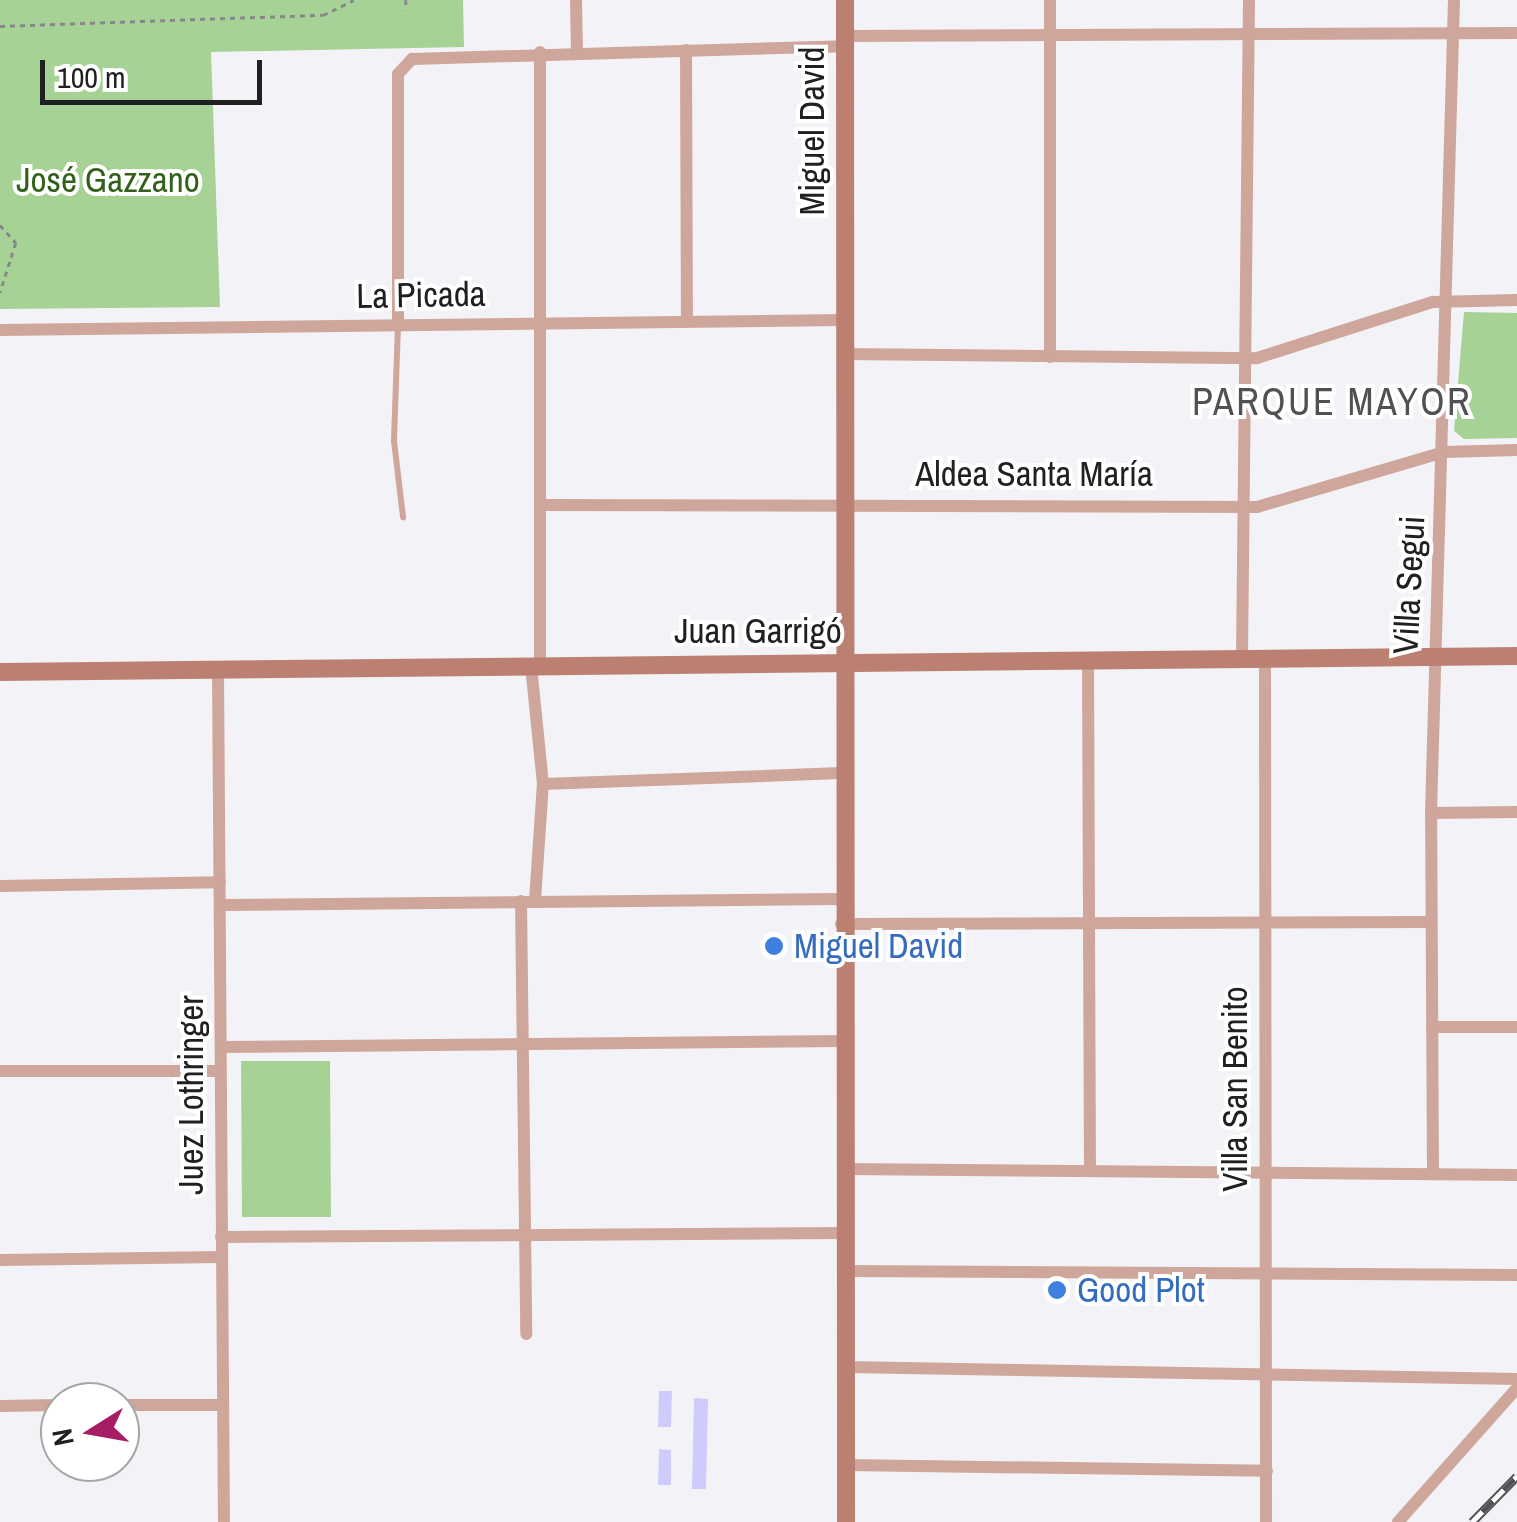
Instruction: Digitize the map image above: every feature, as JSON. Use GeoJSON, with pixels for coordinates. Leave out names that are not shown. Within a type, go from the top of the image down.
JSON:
{"type":"FeatureCollection","features":[{"type":"Feature","properties":{"kind":"street"},"geometry":{"type":"LineString","coordinates":[[576,0],[577,51]]}},
{"type":"Feature","properties":{"kind":"street","name":"Miguel David"},"geometry":{"type":"LineString","coordinates":[[845,0],[841,924],[846,1522]]}},
{"type":"Feature","properties":{"kind":"street"},"geometry":{"type":"LineString","coordinates":[[1050,0],[1050,357]]}},
{"type":"Feature","properties":{"kind":"street"},"geometry":{"type":"LineString","coordinates":[[1242,657],[1249,0]]}},
{"type":"Feature","properties":{"kind":"street","name":"Villa Segui"},"geometry":{"type":"LineString","coordinates":[[1433,1173],[1431,813],[1454,0]]}},
{"type":"Feature","properties":{"kind":"street"},"geometry":{"type":"LineString","coordinates":[[398,324],[398,74],[422,55],[686,50],[845,41],[1517,33]]}},
{"type":"Feature","properties":{"kind":"street"},"geometry":{"type":"LineString","coordinates":[[686,50],[687,322]]}},
{"type":"Feature","properties":{"kind":"street"},"geometry":{"type":"LineString","coordinates":[[526,1334],[522,1043],[528,900],[542,784],[536,666],[544,324],[540,52]]}},
{"type":"Feature","properties":{"kind":"street"},"geometry":{"type":"LineString","coordinates":[[843,354],[1246,358],[1447,300],[1517,300]]}},
{"type":"Feature","properties":{"kind":"street","name":"La Picada"},"geometry":{"type":"LineString","coordinates":[[0,330],[844,320]]}},
{"type":"Feature","properties":{"kind":"street","name":"Aldea Santa María"},"geometry":{"type":"LineString","coordinates":[[542,504],[1271,506],[1444,452],[1517,450]]}},
{"type":"Feature","properties":{"kind":"street","name":"Juan Garrigó"},"geometry":{"type":"LineString","coordinates":[[0,672],[1517,656]]}},
{"type":"Feature","properties":{"kind":"street","name":"Villa San Benito"},"geometry":{"type":"LineString","coordinates":[[1266,657],[1266,1522]]}},
{"type":"Feature","properties":{"kind":"street"},"geometry":{"type":"LineString","coordinates":[[1088,658],[1090,1170]]}},
{"type":"Feature","properties":{"kind":"street","name":"Juez Lothringer"},"geometry":{"type":"LineString","coordinates":[[218,669],[224,1522]]}},
{"type":"Feature","properties":{"kind":"street"},"geometry":{"type":"LineString","coordinates":[[542,784],[590,786],[841,772]]}},
{"type":"Feature","properties":{"kind":"street"},"geometry":{"type":"LineString","coordinates":[[1431,813],[1517,812]]}},
{"type":"Feature","properties":{"kind":"street"},"geometry":{"type":"LineString","coordinates":[[0,886],[220,882]]}},
{"type":"Feature","properties":{"kind":"street"},"geometry":{"type":"LineString","coordinates":[[221,904],[841,900]]}},
{"type":"Feature","properties":{"kind":"street"},"geometry":{"type":"LineString","coordinates":[[841,924],[1431,922]]}},
{"type":"Feature","properties":{"kind":"street"},"geometry":{"type":"LineString","coordinates":[[1432,1027],[1517,1027]]}},
{"type":"Feature","properties":{"kind":"street"},"geometry":{"type":"LineString","coordinates":[[221,1047],[842,1041]]}},
{"type":"Feature","properties":{"kind":"street"},"geometry":{"type":"LineString","coordinates":[[0,1072],[220,1070]]}},
{"type":"Feature","properties":{"kind":"street"},"geometry":{"type":"LineString","coordinates":[[844,1169],[1517,1175]]}},
{"type":"Feature","properties":{"kind":"street"},"geometry":{"type":"LineString","coordinates":[[221,1236],[844,1233]]}},
{"type":"Feature","properties":{"kind":"street"},"geometry":{"type":"LineString","coordinates":[[0,1260],[221,1257]]}},
{"type":"Feature","properties":{"kind":"street"},"geometry":{"type":"LineString","coordinates":[[845,1271],[1517,1276]]}},
{"type":"Feature","properties":{"kind":"street"},"geometry":{"type":"LineString","coordinates":[[846,1367],[1266,1370],[1517,1379]]}},
{"type":"Feature","properties":{"kind":"street"},"geometry":{"type":"LineString","coordinates":[[1398,1522],[1517,1388]]}},
{"type":"Feature","properties":{"kind":"street"},"geometry":{"type":"LineString","coordinates":[[140,1405],[222,1405]]}},
{"type":"Feature","properties":{"kind":"street"},"geometry":{"type":"LineString","coordinates":[[0,1406],[40,1406]]}},
{"type":"Feature","properties":{"kind":"street"},"geometry":{"type":"LineString","coordinates":[[846,1466],[1267,1471]]}},
{"type":"Feature","properties":{"kind":"lane"},"geometry":{"type":"LineString","coordinates":[[398,324],[394,441],[403,517]]}},
{"type":"Feature","properties":{"kind":"path"},"geometry":{"type":"LineString","coordinates":[[0,26],[323,15],[354,0]]}},
{"type":"Feature","properties":{"kind":"path"},"geometry":{"type":"LineString","coordinates":[[406,0],[406,10]]}},
{"type":"Feature","properties":{"kind":"path"},"geometry":{"type":"LineString","coordinates":[[0,225],[16,243],[0,293]]}},
{"type":"Feature","properties":{"kind":"green space","name":"José Gazzano"},"geometry":{"type":"Polygon","coordinates":[[[0,0],[463,0],[464,47],[211,52],[220,307],[0,309],[0,0]]]}},
{"type":"Feature","properties":{"kind":"green space"},"geometry":{"type":"Polygon","coordinates":[[[1464,312],[1517,313],[1517,438],[1464,439],[1454,431],[1464,312]]]}},
{"type":"Feature","properties":{"kind":"green space"},"geometry":{"type":"Polygon","coordinates":[[[241,1061],[330,1061],[331,1217],[242,1217],[241,1061]]]}},
{"type":"Feature","properties":{"kind":"building"},"geometry":{"type":"Polygon","coordinates":[[[659,1391],[672,1391],[671,1427],[658,1427],[659,1391]]]}},
{"type":"Feature","properties":{"kind":"building"},"geometry":{"type":"Polygon","coordinates":[[[694,1398],[708,1399],[706,1489],[692,1489],[694,1398]]]}},
{"type":"Feature","properties":{"kind":"building"},"geometry":{"type":"Polygon","coordinates":[[[659,1449],[671,1450],[671,1485],[658,1485],[659,1449]]]}},
{"type":"Feature","properties":{"kind":"railway"},"geometry":{"type":"LineString","coordinates":[[1472,1522],[1517,1476]]}},
{"type":"Feature","properties":{"kind":"place","name":"Miguel David"},"geometry":{"type":"Point","coordinates":[774,946]}},
{"type":"Feature","properties":{"kind":"place","name":"Good Plot"},"geometry":{"type":"Point","coordinates":[1057,1290]}},
{"type":"Feature","properties":{"kind":"district","name":"PARQUE MAYOR"},"geometry":{"type":"Point","coordinates":[1332,402]}}]}
